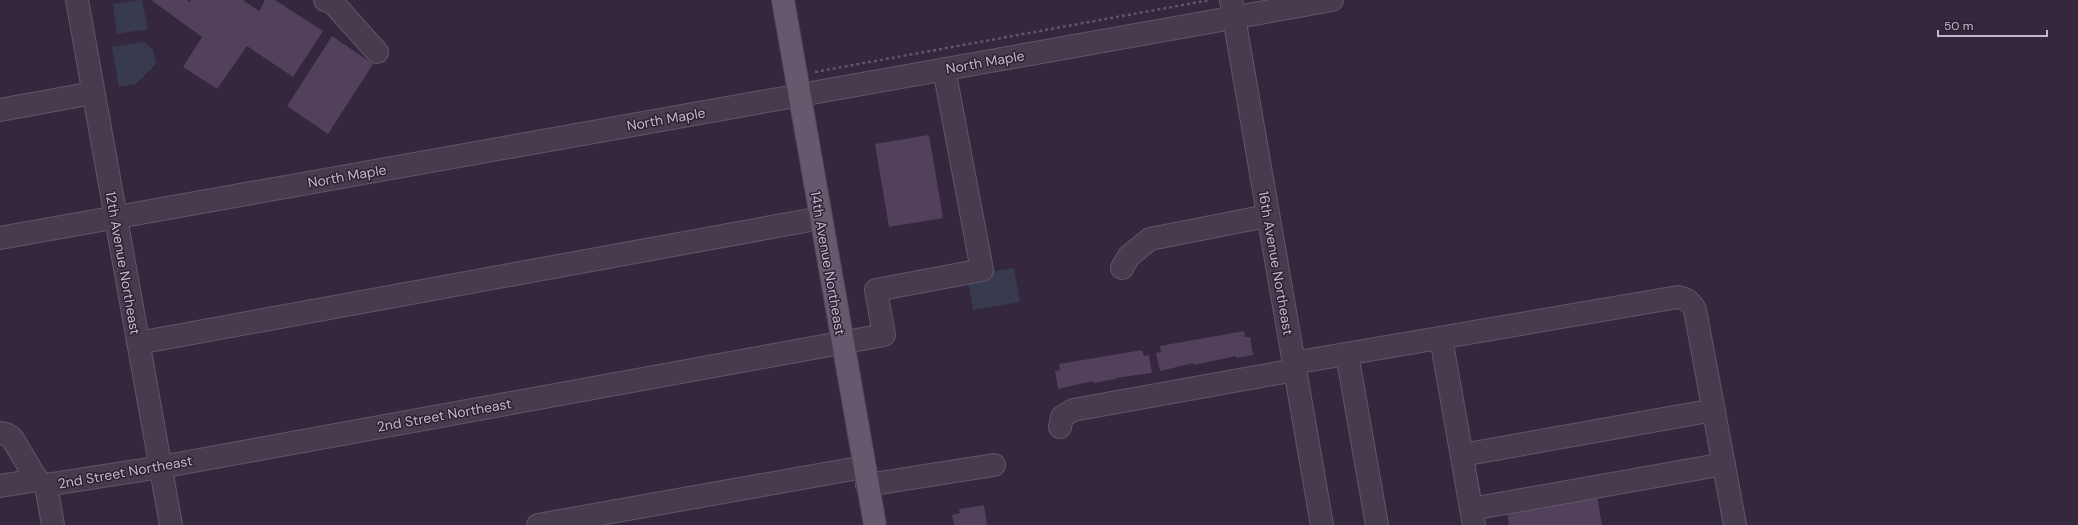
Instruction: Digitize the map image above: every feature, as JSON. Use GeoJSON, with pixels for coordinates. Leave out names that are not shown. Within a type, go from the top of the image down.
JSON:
{"type":"FeatureCollection","features":[{"type":"Feature","properties":{"kind":"main road","name":"14th Avenue Northeast"},"geometry":{"type":"LineString","coordinates":[[783,0],[875,525]]}},
{"type":"Feature","properties":{"kind":"street","name":"12th Avenue Northeast"},"geometry":{"type":"LineString","coordinates":[[77,0],[171,525]]}},
{"type":"Feature","properties":{"kind":"street"},"geometry":{"type":"LineString","coordinates":[[325,0],[333,3],[377,52]]}},
{"type":"Feature","properties":{"kind":"street","name":"North Maple"},"geometry":{"type":"LineString","coordinates":[[0,238],[944,69],[1233,9],[1332,0]]}},
{"type":"Feature","properties":{"kind":"street","name":"16th Avenue Northeast"},"geometry":{"type":"LineString","coordinates":[[1233,9],[1267,216],[1322,525]]}},
{"type":"Feature","properties":{"kind":"street","name":"2nd Street Northeast"},"geometry":{"type":"LineString","coordinates":[[0,486],[41,483],[160,467],[884,335],[876,290],[982,270],[944,69]]}},
{"type":"Feature","properties":{"kind":"street"},"geometry":{"type":"LineString","coordinates":[[0,110],[93,93]]}},
{"type":"Feature","properties":{"kind":"street"},"geometry":{"type":"LineString","coordinates":[[1122,268],[1129,256],[1150,239],[1267,216]]}},
{"type":"Feature","properties":{"kind":"street"},"geometry":{"type":"LineString","coordinates":[[138,343],[821,218]]}},
{"type":"Feature","properties":{"kind":"street"},"geometry":{"type":"LineString","coordinates":[[1060,427],[1062,417],[1073,410],[1294,367],[1347,354],[1678,297],[1685,298],[1691,303],[1695,310],[1736,525]]}},
{"type":"Feature","properties":{"kind":"street"},"geometry":{"type":"LineString","coordinates":[[1441,338],[1473,517],[1724,464]]}},
{"type":"Feature","properties":{"kind":"street"},"geometry":{"type":"LineString","coordinates":[[1347,354],[1377,525]]}},
{"type":"Feature","properties":{"kind":"street"},"geometry":{"type":"LineString","coordinates":[[1462,455],[1714,410]]}},
{"type":"Feature","properties":{"kind":"street"},"geometry":{"type":"LineString","coordinates":[[0,433],[6,434],[12,438],[41,483],[53,525]]}},
{"type":"Feature","properties":{"kind":"street"},"geometry":{"type":"LineString","coordinates":[[538,525],[866,476],[994,466]]}},
{"type":"Feature","properties":{"kind":"path"},"geometry":{"type":"LineString","coordinates":[[815,72],[1210,0]]}},
{"type":"Feature","properties":{"kind":"shaded area"},"geometry":{"type":"Polygon","coordinates":[[[142,0],[148,29],[117,34],[113,4],[142,0]]]}},
{"type":"Feature","properties":{"kind":"shaded area"},"geometry":{"type":"Polygon","coordinates":[[[144,42],[153,50],[156,64],[136,84],[119,87],[112,47],[144,42]]]}},
{"type":"Feature","properties":{"kind":"shaded area"},"geometry":{"type":"Polygon","coordinates":[[[1014,268],[1020,302],[973,310],[967,276],[1014,268]]]}},
{"type":"Feature","properties":{"kind":"building"},"geometry":{"type":"Polygon","coordinates":[[[151,0],[187,0],[190,2],[191,0],[243,0],[259,11],[265,0],[275,0],[323,31],[293,77],[247,46],[217,89],[183,67],[202,37],[151,0]]]}},
{"type":"Feature","properties":{"kind":"building"},"geometry":{"type":"Polygon","coordinates":[[[332,36],[373,64],[328,134],[287,106],[332,36]]]}},
{"type":"Feature","properties":{"kind":"building"},"geometry":{"type":"Polygon","coordinates":[[[929,135],[943,218],[889,227],[875,144],[929,135]]]}},
{"type":"Feature","properties":{"kind":"building"},"geometry":{"type":"Polygon","coordinates":[[[1244,331],[1245,337],[1250,337],[1253,355],[1236,358],[1236,356],[1194,365],[1194,363],[1160,371],[1156,353],[1161,352],[1160,346],[1244,331]]]}},
{"type":"Feature","properties":{"kind":"building"},"geometry":{"type":"Polygon","coordinates":[[[1142,350],[1144,356],[1149,355],[1152,373],[1115,378],[1116,379],[1093,383],[1093,381],[1058,389],[1055,371],[1060,370],[1059,364],[1142,350]]]}},
{"type":"Feature","properties":{"kind":"building"},"geometry":{"type":"Polygon","coordinates":[[[1597,496],[1602,525],[1509,525],[1507,511],[1597,496]]]}},
{"type":"Feature","properties":{"kind":"building"},"geometry":{"type":"Polygon","coordinates":[[[984,505],[987,525],[954,525],[952,515],[960,513],[959,509],[984,505]]]}}]}
